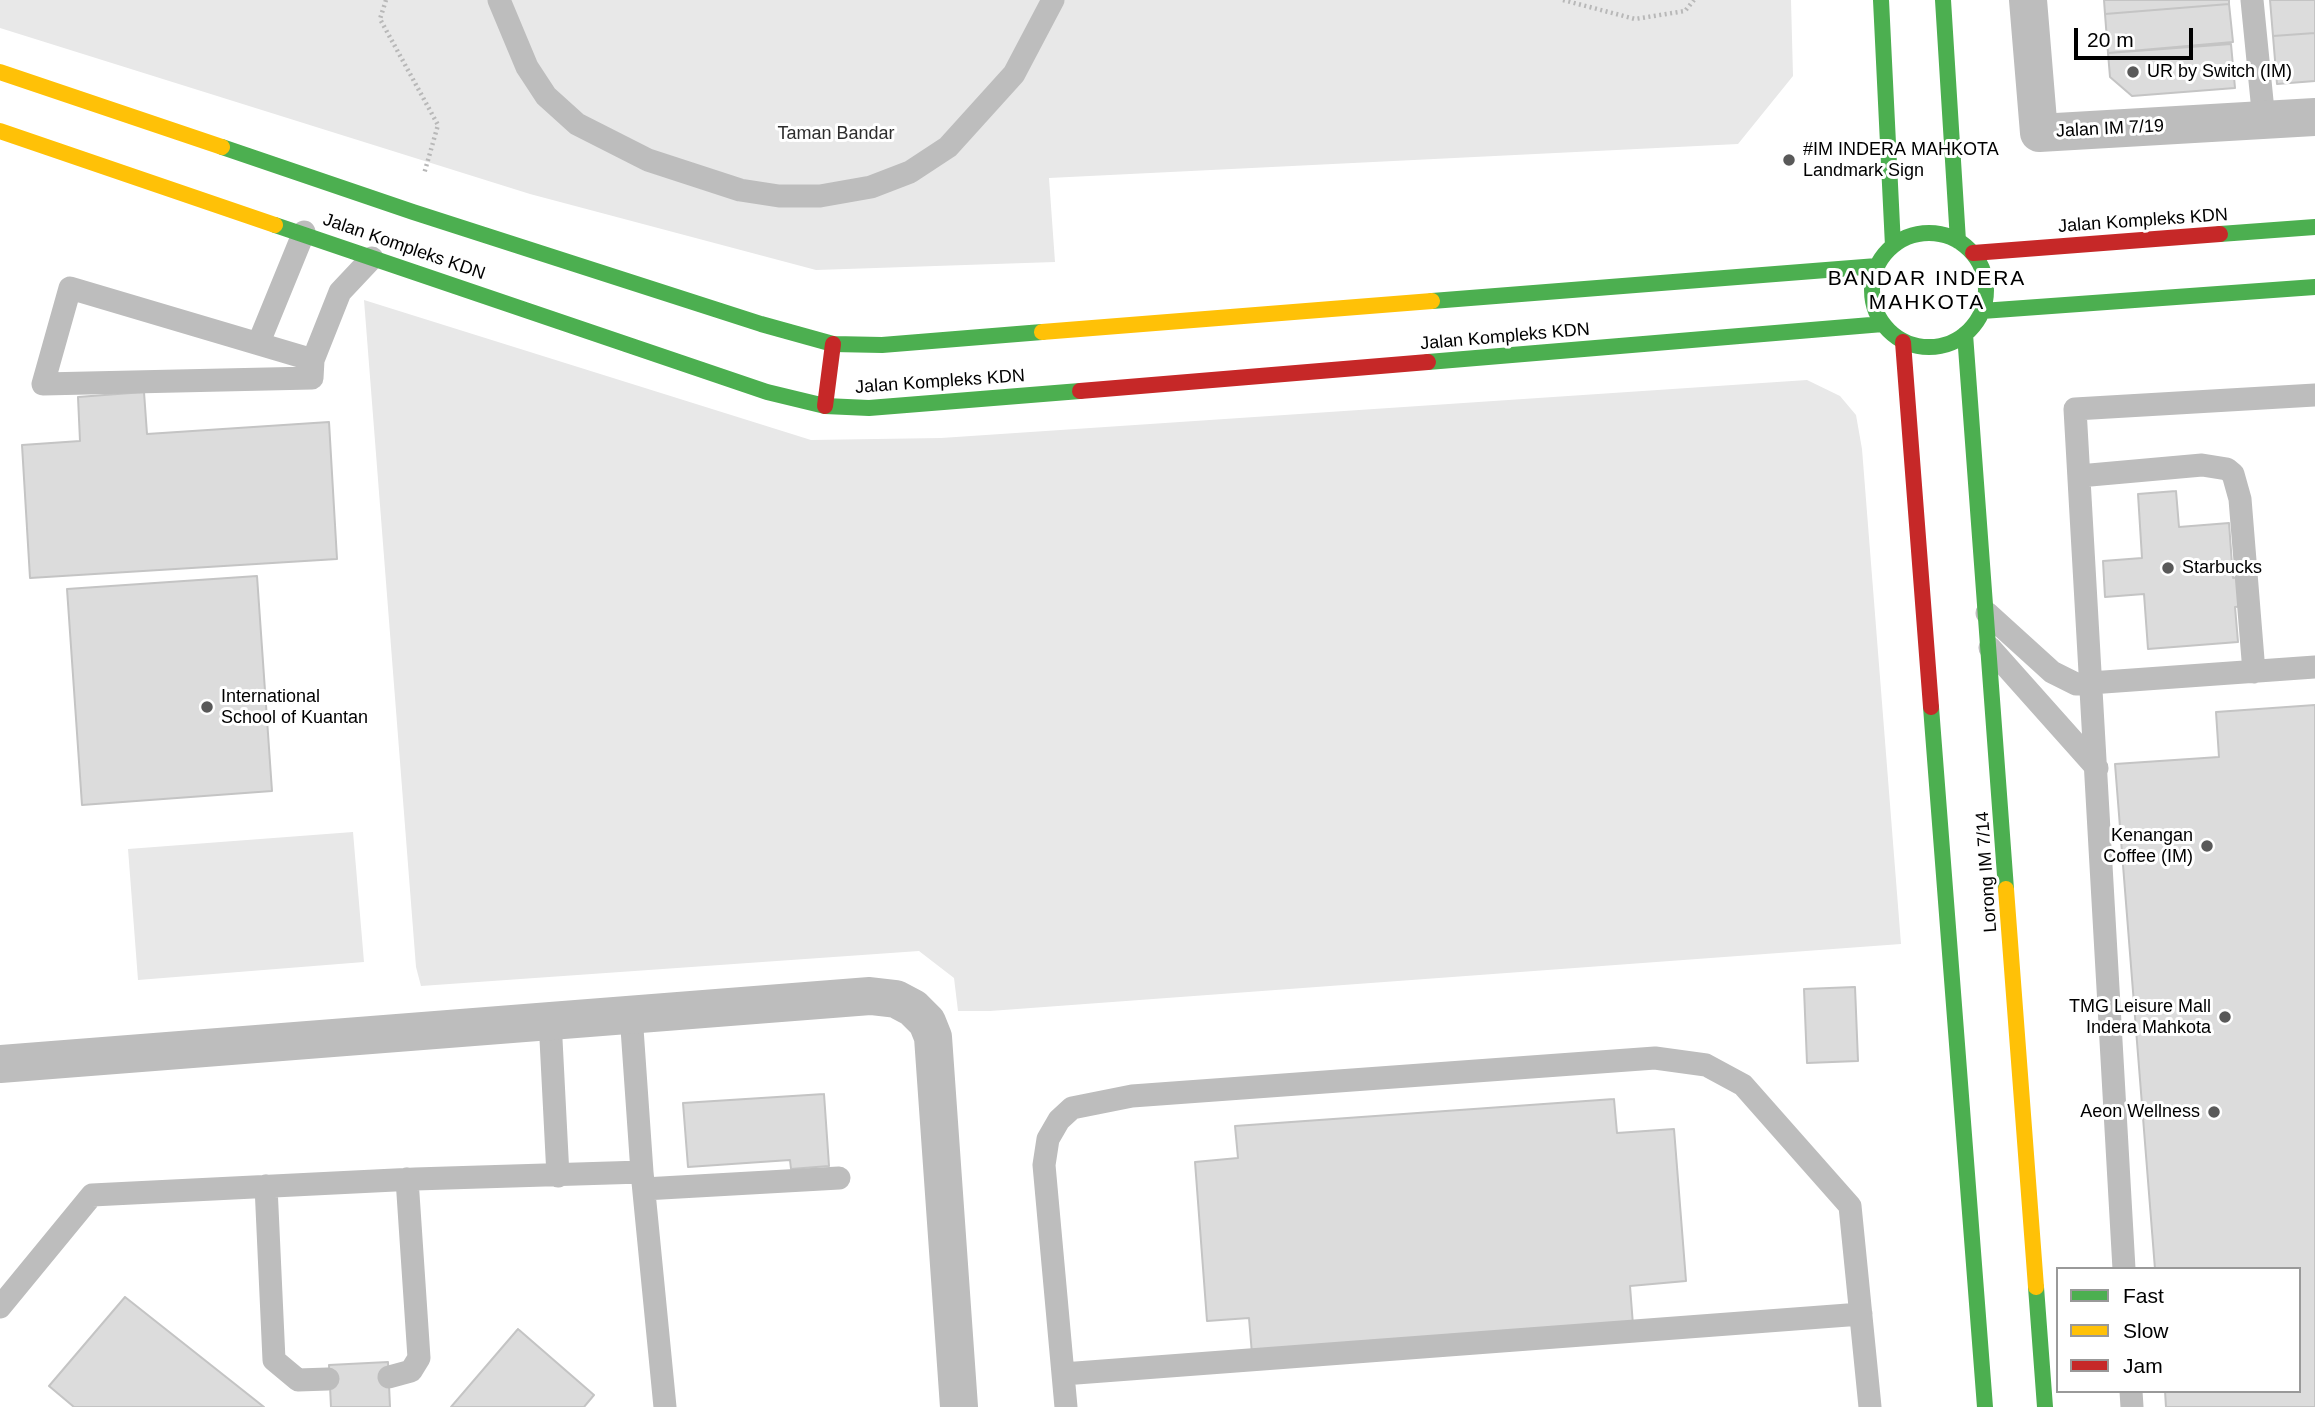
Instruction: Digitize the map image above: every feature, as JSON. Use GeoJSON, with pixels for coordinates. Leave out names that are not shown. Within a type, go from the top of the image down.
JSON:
{"type":"FeatureCollection","features":[{"type":"Feature","properties":{"kind":"street"},"geometry":{"type":"LineString","coordinates":[[1881,0],[1893,246]]}},
{"type":"Feature","properties":{"kind":"street"},"geometry":{"type":"LineString","coordinates":[[1943,0],[1958,241]]}},
{"type":"Feature","properties":{"kind":"street","name":"Jalan IM 7/19"},"geometry":{"type":"LineString","coordinates":[[2028,0],[2039,133],[2315,117]]}},
{"type":"Feature","properties":{"kind":"street","name":"Jalan Kompleks KDN"},"geometry":{"type":"LineString","coordinates":[[0,72],[413,212],[761,324],[834,344],[882,345],[1877,266]]}},
{"type":"Feature","properties":{"kind":"street","name":"Jalan Kompleks KDN"},"geometry":{"type":"LineString","coordinates":[[0,131],[304,232],[372,258],[767,392],[825,406],[869,408],[1883,324]]}},
{"type":"Feature","properties":{"kind":"street","name":"Jalan Kompleks KDN"},"geometry":{"type":"LineString","coordinates":[[1973,253],[2315,227]]}},
{"type":"Feature","properties":{"kind":"street"},"geometry":{"type":"LineString","coordinates":[[1939,234],[1958,241],[1973,253],[1982,269],[1986,288],[1982,311],[1965,334],[1951,343],[1932,347],[1903,342],[1883,324],[1871,295],[1877,266],[1893,246],[1912,235],[1939,234]]}},
{"type":"Feature","properties":{"kind":"street"},"geometry":{"type":"LineString","coordinates":[[1982,311],[2315,287]]}},
{"type":"Feature","properties":{"kind":"street","name":"Lorong IM 7/14"},"geometry":{"type":"LineString","coordinates":[[1965,334],[2049,1327],[2049,1395]]}},
{"type":"Feature","properties":{"kind":"street"},"geometry":{"type":"LineString","coordinates":[[1903,342],[1985,1407]]}},
{"type":"Feature","properties":{"kind":"street"},"geometry":{"type":"LineString","coordinates":[[825,406],[834,344]]}},
{"type":"Feature","properties":{"kind":"street"},"geometry":{"type":"LineString","coordinates":[[0,1064],[870,996],[896,999],[913,1008],[927,1022],[933,1037],[959,1407]]}},
{"type":"Feature","properties":{"kind":"lane"},"geometry":{"type":"LineString","coordinates":[[499,0],[527,67],[546,96],[577,124],[649,160],[740,190],[779,196],[820,196],[871,187],[910,172],[948,148],[1014,75],[1053,0]]}},
{"type":"Feature","properties":{"kind":"lane"},"geometry":{"type":"LineString","coordinates":[[2252,0],[2264,121]]}},
{"type":"Feature","properties":{"kind":"lane"},"geometry":{"type":"LineString","coordinates":[[259,342],[304,232]]}},
{"type":"Feature","properties":{"kind":"lane"},"geometry":{"type":"LineString","coordinates":[[313,360],[70,288],[43,384],[312,378],[313,360],[340,292],[372,258]]}},
{"type":"Feature","properties":{"kind":"lane"},"geometry":{"type":"LineString","coordinates":[[2124,1267],[2093,682],[2075,409],[2315,395]]}},
{"type":"Feature","properties":{"kind":"lane"},"geometry":{"type":"LineString","coordinates":[[2080,476],[2202,465],[2227,469],[2233,474],[2239,488],[2254,672]]}},
{"type":"Feature","properties":{"kind":"lane"},"geometry":{"type":"LineString","coordinates":[[1987,613],[2052,672],[2076,684],[2315,667]]}},
{"type":"Feature","properties":{"kind":"lane"},"geometry":{"type":"LineString","coordinates":[[1990,648],[2097,768]]}},
{"type":"Feature","properties":{"kind":"lane"},"geometry":{"type":"LineString","coordinates":[[631,1014],[661,1407]]}},
{"type":"Feature","properties":{"kind":"lane"},"geometry":{"type":"LineString","coordinates":[[550,1020],[558,1176]]}},
{"type":"Feature","properties":{"kind":"lane"},"geometry":{"type":"LineString","coordinates":[[1066,1407],[1044,1165],[1048,1139],[1059,1120],[1072,1108],[1132,1096],[1655,1058],[1706,1065],[1742,1085],[1850,1206],[1870,1407]]}},
{"type":"Feature","properties":{"kind":"lane"},"geometry":{"type":"LineString","coordinates":[[0,1307],[92,1195],[407,1180],[558,1176],[643,1181],[839,1178]]}},
{"type":"Feature","properties":{"kind":"lane"},"geometry":{"type":"LineString","coordinates":[[390,1377],[411,1371],[419,1358],[407,1180]]}},
{"type":"Feature","properties":{"kind":"lane"},"geometry":{"type":"LineString","coordinates":[[266,1186],[274,1360],[298,1380],[328,1379]]}},
{"type":"Feature","properties":{"kind":"lane"},"geometry":{"type":"LineString","coordinates":[[1063,1374],[1861,1314]]}},
{"type":"Feature","properties":{"kind":"path"},"geometry":{"type":"LineString","coordinates":[[386,0],[380,19],[438,125],[413,212]]}},
{"type":"Feature","properties":{"kind":"path"},"geometry":{"type":"LineString","coordinates":[[1563,0],[1635,19],[1685,11],[1694,0]]}},
{"type":"Feature","properties":{"kind":"green space","name":"Taman Bandar"},"geometry":{"type":"Polygon","coordinates":[[[0,0],[1791,0],[1793,76],[1738,144],[1049,178],[1055,262],[816,270],[530,194],[0,28],[0,0]]]}},
{"type":"Feature","properties":{"kind":"green space"},"geometry":{"type":"Polygon","coordinates":[[[364,300],[811,440],[941,438],[1807,380],[1840,396],[1856,415],[1862,449],[1901,944],[990,1011],[958,1011],[954,978],[919,951],[421,986],[416,967],[364,300]]]}},
{"type":"Feature","properties":{"kind":"green space"},"geometry":{"type":"Polygon","coordinates":[[[353,832],[364,962],[138,980],[128,849],[353,832]]]}},
{"type":"Feature","properties":{"kind":"building"},"geometry":{"type":"Polygon","coordinates":[[[2104,0],[2229,0],[2229,4],[2105,14],[2104,0]]]}},
{"type":"Feature","properties":{"kind":"building"},"geometry":{"type":"Polygon","coordinates":[[[2270,0],[2315,0],[2315,33],[2273,36],[2270,0]]]}},
{"type":"Feature","properties":{"kind":"building"},"geometry":{"type":"Polygon","coordinates":[[[2229,4],[2233,42],[2108,53],[2105,14],[2229,4]]]}},
{"type":"Feature","properties":{"kind":"building"},"geometry":{"type":"Polygon","coordinates":[[[2315,33],[2315,81],[2277,84],[2273,36],[2315,33]]]}},
{"type":"Feature","properties":{"kind":"building"},"geometry":{"type":"Polygon","coordinates":[[[2231,44],[2235,88],[2132,96],[2110,77],[2108,53],[2231,44]]]}},
{"type":"Feature","properties":{"kind":"building"},"geometry":{"type":"Polygon","coordinates":[[[144,392],[147,434],[329,422],[337,559],[30,578],[22,445],[80,441],[78,397],[144,392]]]}},
{"type":"Feature","properties":{"kind":"building","name":"Starbucks"},"geometry":{"type":"Polygon","coordinates":[[[2176,491],[2179,527],[2229,523],[2233,578],[2253,576],[2255,605],[2235,607],[2238,642],[2148,649],[2144,594],[2105,597],[2103,561],[2142,558],[2138,494],[2176,491]]]}},
{"type":"Feature","properties":{"kind":"building"},"geometry":{"type":"Polygon","coordinates":[[[257,576],[272,791],[82,805],[67,589],[257,576]]]}},
{"type":"Feature","properties":{"kind":"building","name":"TMG Leisure Mall Indera Mahkota"},"geometry":{"type":"Polygon","coordinates":[[[2315,705],[2315,1407],[2166,1407],[2165,1393],[2301,1393],[2301,1267],[2155,1267],[2115,764],[2219,757],[2216,712],[2315,705]]]}},
{"type":"Feature","properties":{"kind":"building"},"geometry":{"type":"Polygon","coordinates":[[[1855,987],[1858,1061],[1807,1063],[1804,989],[1855,987]]]}},
{"type":"Feature","properties":{"kind":"building"},"geometry":{"type":"Polygon","coordinates":[[[824,1094],[829,1166],[791,1169],[790,1160],[688,1167],[683,1103],[824,1094]]]}},
{"type":"Feature","properties":{"kind":"building"},"geometry":{"type":"Polygon","coordinates":[[[1614,1099],[1617,1133],[1674,1129],[1686,1281],[1630,1286],[1633,1325],[1252,1354],[1249,1318],[1207,1321],[1195,1162],[1238,1158],[1235,1126],[1614,1099]]]}},
{"type":"Feature","properties":{"kind":"building"},"geometry":{"type":"Polygon","coordinates":[[[125,1297],[264,1407],[74,1407],[49,1386],[125,1297]]]}},
{"type":"Feature","properties":{"kind":"building"},"geometry":{"type":"Polygon","coordinates":[[[518,1329],[594,1395],[584,1407],[451,1407],[518,1329]]]}},
{"type":"Feature","properties":{"kind":"building"},"geometry":{"type":"Polygon","coordinates":[[[388,1362],[390,1407],[331,1407],[329,1365],[388,1362]]]}},
{"type":"Feature","properties":{"kind":"traffic: fast"},"geometry":{"type":"LineString","coordinates":[[1881,0],[1893,246]]}},
{"type":"Feature","properties":{"kind":"traffic: fast"},"geometry":{"type":"LineString","coordinates":[[1943,0],[1958,241]]}},
{"type":"Feature","properties":{"kind":"traffic: fast"},"geometry":{"type":"LineString","coordinates":[[222,147],[413,212],[761,324],[833,344],[882,345],[1042,332]]}},
{"type":"Feature","properties":{"kind":"traffic: fast"},"geometry":{"type":"LineString","coordinates":[[275,225],[767,392],[825,406],[869,408],[1080,391]]}},
{"type":"Feature","properties":{"kind":"traffic: fast"},"geometry":{"type":"LineString","coordinates":[[2220,234],[2315,227]]}},
{"type":"Feature","properties":{"kind":"traffic: fast"},"geometry":{"type":"LineString","coordinates":[[1929,233],[1951,237],[1969,250],[1982,268],[1986,290],[1982,312],[1969,330],[1951,343],[1929,347],[1907,343],[1889,330],[1876,312],[1872,290],[1876,268],[1889,250],[1907,237],[1929,233]]}},
{"type":"Feature","properties":{"kind":"traffic: fast"},"geometry":{"type":"LineString","coordinates":[[1432,301],[1877,266]]}},
{"type":"Feature","properties":{"kind":"traffic: fast"},"geometry":{"type":"LineString","coordinates":[[1982,311],[2315,287]]}},
{"type":"Feature","properties":{"kind":"traffic: fast"},"geometry":{"type":"LineString","coordinates":[[1428,362],[1883,324]]}},
{"type":"Feature","properties":{"kind":"traffic: fast"},"geometry":{"type":"LineString","coordinates":[[1965,334],[2006,889]]}},
{"type":"Feature","properties":{"kind":"traffic: fast"},"geometry":{"type":"LineString","coordinates":[[1931,707],[1985,1407]]}},
{"type":"Feature","properties":{"kind":"traffic: fast"},"geometry":{"type":"LineString","coordinates":[[2036,1287],[2045,1407]]}},
{"type":"Feature","properties":{"kind":"traffic: slow"},"geometry":{"type":"LineString","coordinates":[[0,72],[222,147]]}},
{"type":"Feature","properties":{"kind":"traffic: slow"},"geometry":{"type":"LineString","coordinates":[[0,131],[275,225]]}},
{"type":"Feature","properties":{"kind":"traffic: slow"},"geometry":{"type":"LineString","coordinates":[[1042,332],[1432,301]]}},
{"type":"Feature","properties":{"kind":"traffic: slow"},"geometry":{"type":"LineString","coordinates":[[2006,889],[2036,1287]]}},
{"type":"Feature","properties":{"kind":"traffic: jam"},"geometry":{"type":"LineString","coordinates":[[1973,253],[2220,234]]}},
{"type":"Feature","properties":{"kind":"traffic: jam"},"geometry":{"type":"LineString","coordinates":[[1903,342],[1931,707]]}},
{"type":"Feature","properties":{"kind":"traffic: jam"},"geometry":{"type":"LineString","coordinates":[[825,406],[833,344]]}},
{"type":"Feature","properties":{"kind":"traffic: jam"},"geometry":{"type":"LineString","coordinates":[[1080,391],[1428,362]]}},
{"type":"Feature","properties":{"kind":"place","name":"UR by Switch (IM)"},"geometry":{"type":"Point","coordinates":[2133,72]}},
{"type":"Feature","properties":{"kind":"place","name":"#IM INDERA MAHKOTA Landmark Sign"},"geometry":{"type":"Point","coordinates":[1789,160]}},
{"type":"Feature","properties":{"kind":"place","name":"Starbucks"},"geometry":{"type":"Point","coordinates":[2168,568]}},
{"type":"Feature","properties":{"kind":"place","name":"International School of Kuantan"},"geometry":{"type":"Point","coordinates":[207,707]}},
{"type":"Feature","properties":{"kind":"place","name":"Kenangan Coffee (IM)"},"geometry":{"type":"Point","coordinates":[2207,846]}},
{"type":"Feature","properties":{"kind":"place","name":"TMG Leisure Mall Indera Mahkota"},"geometry":{"type":"Point","coordinates":[2225,1017]}},
{"type":"Feature","properties":{"kind":"place","name":"Aeon Wellness"},"geometry":{"type":"Point","coordinates":[2214,1112]}},
{"type":"Feature","properties":{"kind":"district","name":"BANDAR INDERA MAHKOTA"},"geometry":{"type":"Point","coordinates":[1927,291]}}]}
